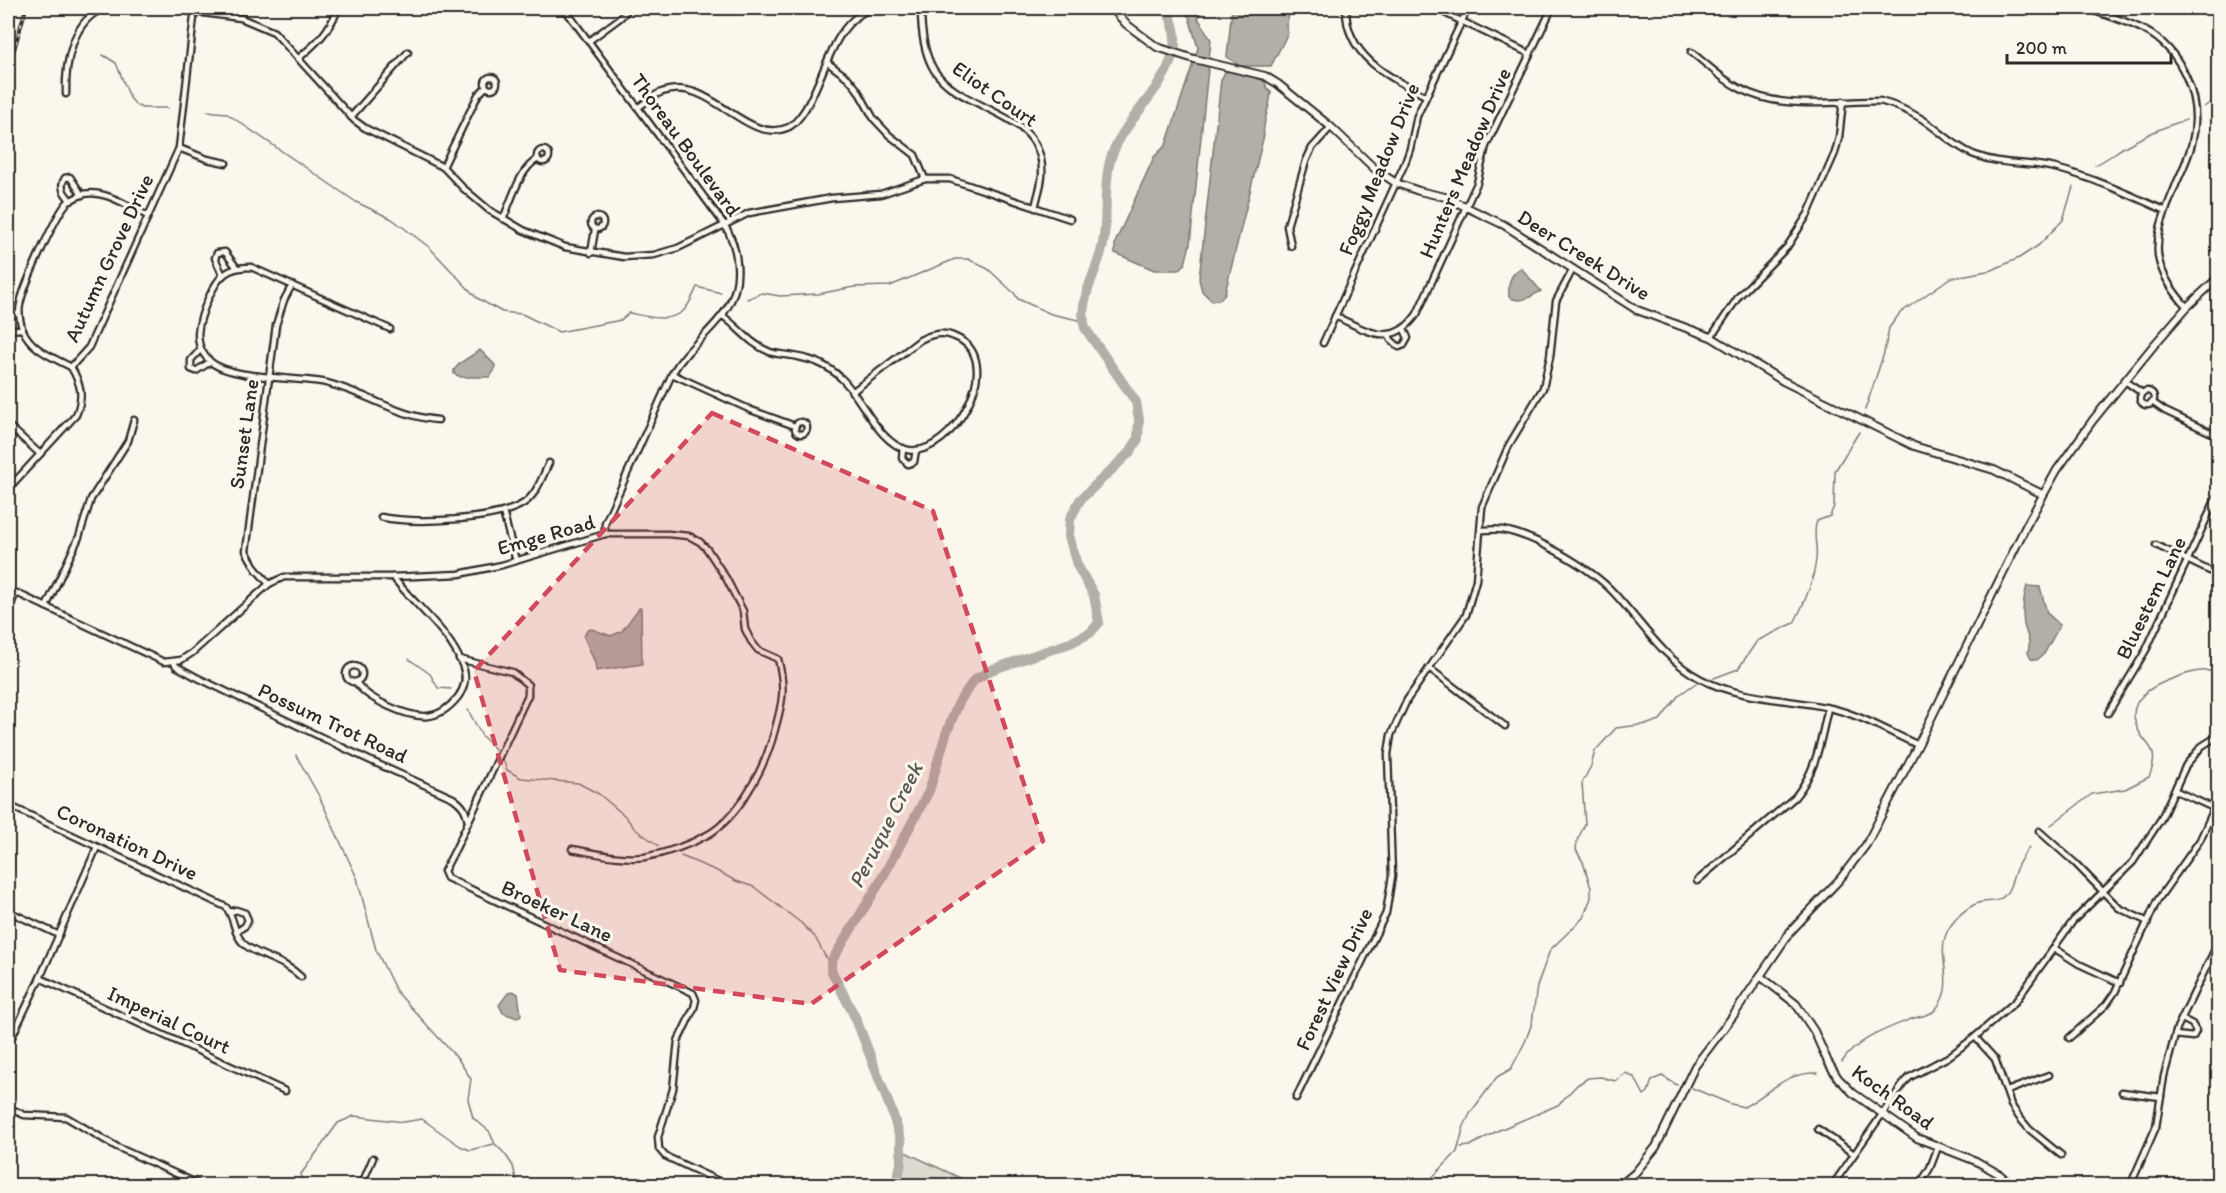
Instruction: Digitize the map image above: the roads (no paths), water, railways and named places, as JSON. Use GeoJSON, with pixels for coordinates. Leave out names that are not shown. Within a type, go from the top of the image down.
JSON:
{"type":"FeatureCollection","features":[{"type":"Feature","properties":{"kind":"street"},"geometry":{"type":"LineString","coordinates":[[66,94],[65,72],[75,39],[84,23],[103,8]]}},
{"type":"Feature","properties":{"kind":"street"},"geometry":{"type":"LineString","coordinates":[[165,8],[195,9],[241,18],[274,32],[351,117],[365,128],[443,167],[463,188],[503,219],[565,247],[624,257],[654,255],[678,248],[748,213],[775,206],[881,194],[924,179],[950,179],[1070,219]]}},
{"type":"Feature","properties":{"kind":"street"},"geometry":{"type":"LineString","coordinates":[[299,58],[322,38],[339,8]]}},
{"type":"Feature","properties":{"kind":"street","name":"Thoreau Boulevard"},"geometry":{"type":"LineString","coordinates":[[564,8],[724,224],[733,239],[738,270],[733,297],[723,316],[687,351],[672,374],[605,523],[605,534]]}},
{"type":"Feature","properties":{"kind":"street"},"geometry":{"type":"LineString","coordinates":[[589,40],[620,18],[629,8]]}},
{"type":"Feature","properties":{"kind":"street"},"geometry":{"type":"LineString","coordinates":[[639,107],[660,93],[685,89],[707,97],[752,125],[776,130],[790,126],[798,120],[810,103],[841,32],[860,12],[874,8]]}},
{"type":"Feature","properties":{"kind":"street","name":"Eliot Court"},"geometry":{"type":"LineString","coordinates":[[921,8],[926,49],[939,76],[964,96],[1016,123],[1034,142],[1042,170],[1035,208]]}},
{"type":"Feature","properties":{"kind":"street","name":"Deer Creek Drive"},"geometry":{"type":"LineString","coordinates":[[1112,8],[1146,41],[1157,46],[1194,59],[1264,76],[1290,91],[1376,170],[1396,183],[1445,198],[1504,225],[1646,314],[1711,337],[1783,381],[1914,446],[1994,470],[2042,494]]}},
{"type":"Feature","properties":{"kind":"street"},"geometry":{"type":"LineString","coordinates":[[1346,8],[1351,35],[1369,61],[1384,74],[1426,96]]}},
{"type":"Feature","properties":{"kind":"street"},"geometry":{"type":"LineString","coordinates":[[1434,8],[1530,54]]}},
{"type":"Feature","properties":{"kind":"street","name":"Foggy Meadow Drive"},"geometry":{"type":"LineString","coordinates":[[1323,343],[1396,183],[1410,149],[1417,116],[1468,8]]}},
{"type":"Feature","properties":{"kind":"street","name":"Hunters Meadow Drive"},"geometry":{"type":"LineString","coordinates":[[1335,316],[1377,335],[1389,335],[1399,347],[1404,345],[1408,338],[1404,329],[1418,314],[1477,183],[1486,146],[1552,8]]}},
{"type":"Feature","properties":{"kind":"street"},"geometry":{"type":"LineString","coordinates":[[2084,8],[2145,30],[2162,43],[2175,58],[2190,86],[2195,114],[2192,144],[2160,229],[2159,260],[2169,285],[2187,307]]}},
{"type":"Feature","properties":{"kind":"street","name":"Autumn Grove Drive"},"geometry":{"type":"LineString","coordinates":[[8,489],[76,415],[80,403],[80,386],[71,367],[88,347],[179,148],[195,9]]}},
{"type":"Feature","properties":{"kind":"street"},"geometry":{"type":"LineString","coordinates":[[351,117],[408,52]]}},
{"type":"Feature","properties":{"kind":"street"},"geometry":{"type":"LineString","coordinates":[[1691,52],[1739,89],[1757,96],[1778,100],[1880,101],[1892,104],[1922,119],[1971,153],[1992,161],[2052,167],[2067,171],[2166,211]]}},
{"type":"Feature","properties":{"kind":"street"},"geometry":{"type":"LineString","coordinates":[[828,63],[848,78],[874,118],[889,135],[915,155],[924,179]]}},
{"type":"Feature","properties":{"kind":"street"},"geometry":{"type":"LineString","coordinates":[[443,167],[478,95],[486,87]]}},
{"type":"Feature","properties":{"kind":"street"},"geometry":{"type":"LineString","coordinates":[[1711,337],[1739,296],[1786,247],[1808,214],[1835,153],[1843,101]]}},
{"type":"Feature","properties":{"kind":"street"},"geometry":{"type":"LineString","coordinates":[[1291,246],[1287,226],[1306,161],[1312,148],[1331,127]]}},
{"type":"Feature","properties":{"kind":"street"},"geometry":{"type":"LineString","coordinates":[[179,148],[207,159],[226,163]]}},
{"type":"Feature","properties":{"kind":"street"},"geometry":{"type":"LineString","coordinates":[[503,219],[522,177],[531,163],[538,159]]}},
{"type":"Feature","properties":{"kind":"street"},"geometry":{"type":"LineString","coordinates":[[70,201],[62,188],[61,183],[65,178],[70,177],[82,195]]}},
{"type":"Feature","properties":{"kind":"street"},"geometry":{"type":"LineString","coordinates":[[71,367],[36,348],[22,329],[19,313],[22,294],[58,214],[70,201],[86,194],[104,196],[148,216]]}},
{"type":"Feature","properties":{"kind":"street"},"geometry":{"type":"LineString","coordinates":[[591,253],[595,230]]}},
{"type":"Feature","properties":{"kind":"street"},"geometry":{"type":"LineString","coordinates":[[223,276],[214,258],[221,251],[225,252],[237,268]]}},
{"type":"Feature","properties":{"kind":"street"},"geometry":{"type":"LineString","coordinates":[[390,329],[261,269],[251,267],[237,268],[216,281],[199,325],[198,339],[201,349],[210,362],[220,368],[234,372],[340,386],[423,419],[438,420]]}},
{"type":"Feature","properties":{"kind":"street","name":"Forest View Drive"},"geometry":{"type":"LineString","coordinates":[[1296,1098],[1386,913],[1392,876],[1389,745],[1397,719],[1407,700],[1456,632],[1469,605],[1476,579],[1482,507],[1509,445],[1545,381],[1556,302],[1573,269]]}},
{"type":"Feature","properties":{"kind":"street"},"geometry":{"type":"LineString","coordinates":[[1619,1185],[1635,1173],[1656,1147],[1695,1066],[1790,932],[1840,879],[1866,845],[1918,746],[2042,494],[2074,444],[2187,307],[2218,278]]}},
{"type":"Feature","properties":{"kind":"street","name":"Sunset Lane"},"geometry":{"type":"LineString","coordinates":[[269,584],[256,569],[246,551],[276,325],[284,300],[292,285]]}},
{"type":"Feature","properties":{"kind":"street"},"geometry":{"type":"LineString","coordinates":[[8,317],[19,313]]}},
{"type":"Feature","properties":{"kind":"street"},"geometry":{"type":"LineString","coordinates":[[723,316],[755,344],[769,352],[805,358],[830,368],[843,379],[852,392],[886,438],[903,448],[916,450],[933,445],[959,422],[978,372],[975,355],[964,342],[944,333],[924,338],[852,392]]}},
{"type":"Feature","properties":{"kind":"street"},"geometry":{"type":"LineString","coordinates":[[8,330],[22,329]]}},
{"type":"Feature","properties":{"kind":"street"},"geometry":{"type":"LineString","coordinates":[[1389,335],[1404,329]]}},
{"type":"Feature","properties":{"kind":"street"},"geometry":{"type":"LineString","coordinates":[[201,349],[191,360],[191,369],[196,371],[210,362]]}},
{"type":"Feature","properties":{"kind":"street"},"geometry":{"type":"LineString","coordinates":[[672,374],[751,410],[795,426]]}},
{"type":"Feature","properties":{"kind":"street"},"geometry":{"type":"LineString","coordinates":[[2125,381],[2142,393]]}},
{"type":"Feature","properties":{"kind":"street"},"geometry":{"type":"LineString","coordinates":[[2151,392],[2154,395],[2152,402],[2148,405],[2142,402],[2140,398],[2142,393],[2151,392]]}},
{"type":"Feature","properties":{"kind":"street"},"geometry":{"type":"LineString","coordinates":[[2152,402],[2164,411],[2218,436]]}},
{"type":"Feature","properties":{"kind":"street"},"geometry":{"type":"LineString","coordinates":[[46,607],[79,537],[91,499],[128,441],[134,420]]}},
{"type":"Feature","properties":{"kind":"street"},"geometry":{"type":"LineString","coordinates":[[8,425],[40,454]]}},
{"type":"Feature","properties":{"kind":"street"},"geometry":{"type":"LineString","coordinates":[[903,448],[902,458],[908,464],[914,462],[916,450]]}},
{"type":"Feature","properties":{"kind":"street"},"geometry":{"type":"LineString","coordinates":[[381,517],[405,521],[481,516],[503,512],[525,502],[533,494],[549,464]]}},
{"type":"Feature","properties":{"kind":"street","name":"Bluestem Lane"},"geometry":{"type":"LineString","coordinates":[[2108,713],[2146,650],[2218,494]]}},
{"type":"Feature","properties":{"kind":"street"},"geometry":{"type":"LineString","coordinates":[[503,512],[516,561]]}},
{"type":"Feature","properties":{"kind":"street"},"geometry":{"type":"LineString","coordinates":[[1481,530],[1510,532],[1569,558],[1613,591],[1654,641],[1676,663],[1701,679],[1749,696],[1852,714],[1918,746]]}},
{"type":"Feature","properties":{"kind":"street","name":"Emge Road"},"geometry":{"type":"LineString","coordinates":[[174,662],[192,653],[269,584],[284,577],[393,577],[459,574],[516,561],[605,534],[689,536],[707,549],[738,598],[743,611],[745,629],[751,641],[758,650],[778,659],[784,683],[782,704],[768,752],[748,792],[732,813],[711,833],[676,848],[643,857],[617,856],[572,849]]}},
{"type":"Feature","properties":{"kind":"street"},"geometry":{"type":"LineString","coordinates":[[2156,545],[2218,575]]}},
{"type":"Feature","properties":{"kind":"street"},"geometry":{"type":"LineString","coordinates":[[356,682],[364,693],[404,712],[423,717],[436,715],[452,704],[464,686],[464,669],[445,637],[393,577]]}},
{"type":"Feature","properties":{"kind":"street"},"geometry":{"type":"LineString","coordinates":[[8,589],[164,662],[174,662]]}},
{"type":"Feature","properties":{"kind":"street"},"geometry":{"type":"LineString","coordinates":[[8,611],[16,593]]}},
{"type":"Feature","properties":{"kind":"street","name":"Broeker Lane"},"geometry":{"type":"LineString","coordinates":[[459,659],[512,672],[528,685],[528,695],[447,864],[444,871],[447,878],[689,990],[695,996],[694,1008],[678,1041],[673,1089],[658,1144],[665,1156],[729,1185]]}},
{"type":"Feature","properties":{"kind":"street","name":"Possum Trot Road"},"geometry":{"type":"LineString","coordinates":[[174,662],[176,666],[196,677],[453,798],[461,803],[466,811],[468,822]]}},
{"type":"Feature","properties":{"kind":"street"},"geometry":{"type":"LineString","coordinates":[[1430,668],[1505,726]]}},
{"type":"Feature","properties":{"kind":"street"},"geometry":{"type":"LineString","coordinates":[[1697,881],[1795,797],[1805,785],[1811,774],[1828,708]]}},
{"type":"Feature","properties":{"kind":"street"},"geometry":{"type":"LineString","coordinates":[[1832,1185],[1910,1077],[1938,1064],[1975,1037],[2024,991],[2073,921],[2140,852],[2161,819],[2189,760],[2202,746],[2218,736],[2218,724]]}},
{"type":"Feature","properties":{"kind":"street"},"geometry":{"type":"LineString","coordinates":[[2069,1038],[2106,1005],[2120,983],[2157,901],[2200,840],[2216,809],[2174,790]]}},
{"type":"Feature","properties":{"kind":"street","name":"Coronation Drive"},"geometry":{"type":"LineString","coordinates":[[8,805],[213,900],[230,912],[236,910],[245,913],[248,920],[245,926],[236,932]]}},
{"type":"Feature","properties":{"kind":"street"},"geometry":{"type":"LineString","coordinates":[[2038,831],[2075,863],[2120,908],[2148,922]]}},
{"type":"Feature","properties":{"kind":"street"},"geometry":{"type":"LineString","coordinates":[[8,1045],[97,848]]}},
{"type":"Feature","properties":{"kind":"street"},"geometry":{"type":"LineString","coordinates":[[8,911],[59,935]]}},
{"type":"Feature","properties":{"kind":"street"},"geometry":{"type":"LineString","coordinates":[[230,912],[237,937],[248,947],[283,963],[301,977]]}},
{"type":"Feature","properties":{"kind":"street"},"geometry":{"type":"LineString","coordinates":[[2130,1185],[2156,1127],[2164,1076],[2175,1035],[2218,943]]}},
{"type":"Feature","properties":{"kind":"street"},"geometry":{"type":"LineString","coordinates":[[2054,948],[2079,964],[2120,983]]}},
{"type":"Feature","properties":{"kind":"street"},"geometry":{"type":"LineString","coordinates":[[2210,958],[2218,961]]}},
{"type":"Feature","properties":{"kind":"street","name":"Koch Road"},"geometry":{"type":"LineString","coordinates":[[1760,976],[1789,997],[1803,1013],[1838,1078],[1853,1093],[1917,1138],[1976,1161],[2013,1185]]}},
{"type":"Feature","properties":{"kind":"street","name":"Imperial Court"},"geometry":{"type":"LineString","coordinates":[[40,978],[285,1091]]}},
{"type":"Feature","properties":{"kind":"street"},"geometry":{"type":"LineString","coordinates":[[2175,1035],[2188,1038],[2196,1031],[2192,1024],[2182,1018]]}},
{"type":"Feature","properties":{"kind":"street"},"geometry":{"type":"LineString","coordinates":[[1975,1037],[1995,1059],[2011,1105],[2029,1129],[2061,1155]]}},
{"type":"Feature","properties":{"kind":"street"},"geometry":{"type":"LineString","coordinates":[[2007,1091],[2049,1076]]}},
{"type":"Feature","properties":{"kind":"street"},"geometry":{"type":"LineString","coordinates":[[2122,1092],[2161,1097]]}},
{"type":"Feature","properties":{"kind":"street"},"geometry":{"type":"LineString","coordinates":[[8,1107],[24,1115],[66,1117],[117,1147],[203,1185]]}},
{"type":"Feature","properties":{"kind":"street"},"geometry":{"type":"LineString","coordinates":[[1818,1129],[1854,1154]]}},
{"type":"Feature","properties":{"kind":"street"},"geometry":{"type":"LineString","coordinates":[[1919,1185],[1930,1168],[1938,1147]]}},
{"type":"Feature","properties":{"kind":"street"},"geometry":{"type":"LineString","coordinates":[[361,1185],[373,1158]]}},
{"type":"Feature","properties":{"kind":"waterway"},"geometry":{"type":"LineString","coordinates":[[59,12],[60,8]]}},
{"type":"Feature","properties":{"kind":"waterway","name":"Peruque Creek"},"geometry":{"type":"LineString","coordinates":[[896,1186],[901,1164],[901,1141],[856,1019],[831,970],[831,962],[879,884],[929,791],[946,734],[959,702],[974,680],[991,670],[1070,643],[1090,633],[1099,623],[1094,595],[1077,565],[1069,536],[1070,519],[1080,500],[1130,452],[1138,439],[1139,420],[1136,402],[1085,328],[1084,307],[1103,244],[1110,161],[1129,124],[1157,87],[1168,68],[1174,49],[1174,29],[1165,8]]}},
{"type":"Feature","properties":{"kind":"waterway"},"geometry":{"type":"LineString","coordinates":[[103,55],[116,63],[130,98],[136,105],[142,108],[168,108]]}},
{"type":"Feature","properties":{"kind":"waterway"},"geometry":{"type":"LineString","coordinates":[[2204,107],[2218,97]]}},
{"type":"Feature","properties":{"kind":"waterway"},"geometry":{"type":"LineString","coordinates":[[207,111],[226,113],[356,202],[392,219],[429,247],[477,298],[502,312],[522,314],[559,332],[621,320],[629,313],[656,318],[670,317],[684,310],[697,287],[721,293]]}},
{"type":"Feature","properties":{"kind":"waterway"},"geometry":{"type":"LineString","coordinates":[[2095,165],[2147,135],[2186,120]]}},
{"type":"Feature","properties":{"kind":"waterway"},"geometry":{"type":"LineString","coordinates":[[1865,410],[1884,353],[1889,328],[1900,313],[1950,278],[1992,270],[2019,258],[2039,245],[2063,220],[2073,187]]}},
{"type":"Feature","properties":{"kind":"waterway"},"geometry":{"type":"LineString","coordinates":[[747,299],[762,293],[780,296],[818,294],[854,287],[890,286],[955,259],[968,259],[988,269],[1018,299],[1051,314],[1083,321]]}},
{"type":"Feature","properties":{"kind":"waterway"},"geometry":{"type":"LineString","coordinates":[[1714,678],[1738,669],[1757,641],[1794,623],[1805,600],[1815,567],[1817,521],[1830,516],[1834,506],[1835,471],[1859,432]]}},
{"type":"Feature","properties":{"kind":"waterway"},"geometry":{"type":"LineString","coordinates":[[409,659],[430,674],[438,688],[451,689]]}},
{"type":"Feature","properties":{"kind":"waterway"},"geometry":{"type":"LineString","coordinates":[[2051,825],[2092,794],[2125,789],[2149,777],[2153,754],[2141,735],[2134,716],[2138,700],[2144,694],[2160,684],[2187,674],[2199,671],[2218,672]]}},
{"type":"Feature","properties":{"kind":"waterway"},"geometry":{"type":"LineString","coordinates":[[1424,1186],[1457,1152],[1464,1126],[1471,1112],[1497,1077],[1511,1069],[1532,1023],[1537,986],[1550,950],[1583,918],[1591,898],[1591,888],[1583,862],[1576,850],[1577,841],[1585,824],[1582,783],[1591,766],[1595,751],[1616,728],[1660,720],[1679,695],[1696,683]]}},
{"type":"Feature","properties":{"kind":"waterway"},"geometry":{"type":"LineString","coordinates":[[468,710],[482,736],[498,752]]}},
{"type":"Feature","properties":{"kind":"waterway"},"geometry":{"type":"LineString","coordinates":[[296,755],[319,796],[357,878],[376,950],[396,991],[458,1059],[471,1079],[468,1099],[473,1118],[489,1131],[495,1144],[505,1154],[513,1166],[520,1186]]}},
{"type":"Feature","properties":{"kind":"waterway"},"geometry":{"type":"LineString","coordinates":[[502,757],[507,770],[521,778],[578,783],[599,794],[625,816],[635,829],[659,846]]}},
{"type":"Feature","properties":{"kind":"waterway"},"geometry":{"type":"LineString","coordinates":[[1842,1062],[1864,1041],[1936,1009],[1945,989],[1943,950],[1948,930],[1967,909],[1982,902],[1996,901],[2004,896],[2018,864],[2029,847]]}},
{"type":"Feature","properties":{"kind":"waterway"},"geometry":{"type":"LineString","coordinates":[[681,856],[754,887],[801,923],[815,937],[825,956],[831,962]]}},
{"type":"Feature","properties":{"kind":"waterway"},"geometry":{"type":"LineString","coordinates":[[1461,1147],[1470,1146],[1497,1131],[1558,1105],[1577,1085],[1588,1078],[1601,1077],[1615,1081],[1626,1073],[1635,1078],[1644,1095],[1648,1092],[1652,1080],[1662,1076],[1677,1085]]}},
{"type":"Feature","properties":{"kind":"waterway"},"geometry":{"type":"LineString","coordinates":[[1692,1088],[1744,1107],[1787,1079],[1818,1073]]}},
{"type":"Feature","properties":{"kind":"waterway"},"geometry":{"type":"LineString","coordinates":[[301,1186],[301,1174],[338,1123],[354,1116],[404,1122],[422,1119],[460,1146],[470,1150],[494,1144]]}},
{"type":"Feature","properties":{"kind":"railway"},"geometry":{"type":"LineString","coordinates":[[8,70],[26,8]]}}]}
